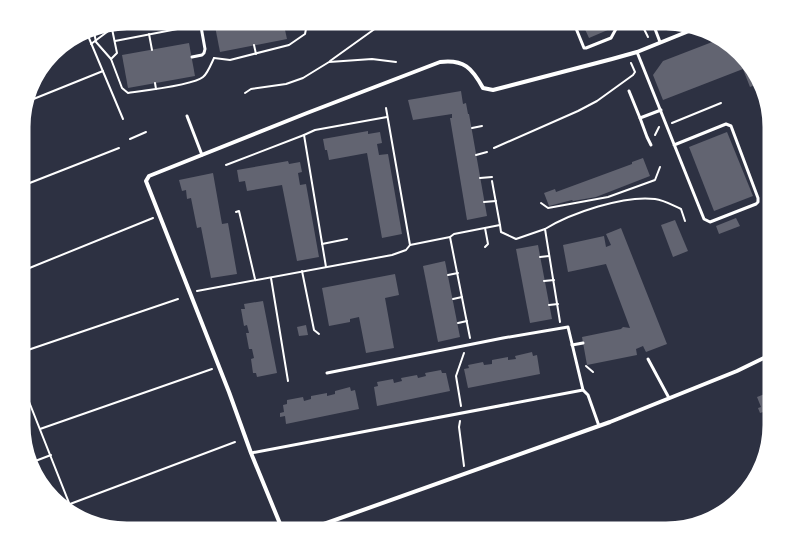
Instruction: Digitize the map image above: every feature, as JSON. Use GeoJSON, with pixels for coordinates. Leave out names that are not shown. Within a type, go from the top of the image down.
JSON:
{"type":"FeatureCollection","features":[{"type":"Feature","properties":{"kind":"street"},"geometry":{"type":"LineString","coordinates":[[280,524],[189,293],[146,181],[147,178],[300,115],[440,62],[458,62],[467,67],[477,76],[483,88],[493,90],[612,60],[637,52],[689,31]]}},
{"type":"Feature","properties":{"kind":"street"},"geometry":{"type":"LineString","coordinates":[[324,524],[599,426],[737,371],[765,357]]}},
{"type":"Feature","properties":{"kind":"lane"},"geometry":{"type":"LineString","coordinates":[[192,57],[202,55],[204,53],[205,49],[201,28]]}},
{"type":"Feature","properties":{"kind":"lane"},"geometry":{"type":"LineString","coordinates":[[576,28],[584,48],[611,38],[616,28]]}},
{"type":"Feature","properties":{"kind":"lane"},"geometry":{"type":"LineString","coordinates":[[655,28],[660,42]]}},
{"type":"Feature","properties":{"kind":"lane"},"geometry":{"type":"LineString","coordinates":[[637,52],[661,110],[674,145],[704,219],[710,222],[758,202],[758,198],[729,124],[674,145]]}},
{"type":"Feature","properties":{"kind":"lane"},"geometry":{"type":"LineString","coordinates":[[629,91],[651,145]]}},
{"type":"Feature","properties":{"kind":"lane"},"geometry":{"type":"LineString","coordinates":[[640,118],[661,110]]}},
{"type":"Feature","properties":{"kind":"lane"},"geometry":{"type":"LineString","coordinates":[[187,116],[202,155]]}},
{"type":"Feature","properties":{"kind":"lane"},"geometry":{"type":"LineString","coordinates":[[327,373],[568,327],[583,390],[588,395],[599,426]]}},
{"type":"Feature","properties":{"kind":"lane"},"geometry":{"type":"LineString","coordinates":[[572,346],[583,343]]}},
{"type":"Feature","properties":{"kind":"lane"},"geometry":{"type":"LineString","coordinates":[[648,359],[668,398]]}},
{"type":"Feature","properties":{"kind":"lane"},"geometry":{"type":"LineString","coordinates":[[251,453],[583,390]]}},
{"type":"Feature","properties":{"kind":"path"},"geometry":{"type":"LineString","coordinates":[[115,42],[179,28]]}},
{"type":"Feature","properties":{"kind":"path"},"geometry":{"type":"LineString","coordinates":[[94,33],[96,42],[111,59],[122,88],[128,93],[156,89],[201,78],[214,58],[230,60],[289,45],[305,34],[307,28]]}},
{"type":"Feature","properties":{"kind":"path"},"geometry":{"type":"LineString","coordinates":[[245,93],[251,89],[286,84],[303,78],[329,62],[376,28]]}},
{"type":"Feature","properties":{"kind":"path"},"geometry":{"type":"LineString","coordinates":[[644,28],[648,37]]}},
{"type":"Feature","properties":{"kind":"path"},"geometry":{"type":"LineString","coordinates":[[111,59],[117,53],[113,29]]}},
{"type":"Feature","properties":{"kind":"path"},"geometry":{"type":"LineString","coordinates":[[91,44],[96,42],[110,30]]}},
{"type":"Feature","properties":{"kind":"path"},"geometry":{"type":"LineString","coordinates":[[149,34],[152,50]]}},
{"type":"Feature","properties":{"kind":"path"},"geometry":{"type":"LineString","coordinates":[[88,36],[123,119]]}},
{"type":"Feature","properties":{"kind":"path"},"geometry":{"type":"LineString","coordinates":[[254,45],[256,54]]}},
{"type":"Feature","properties":{"kind":"path"},"geometry":{"type":"LineString","coordinates":[[329,62],[372,59],[396,62]]}},
{"type":"Feature","properties":{"kind":"path"},"geometry":{"type":"LineString","coordinates":[[494,148],[578,112],[597,101],[633,75],[635,72],[631,63]]}},
{"type":"Feature","properties":{"kind":"path"},"geometry":{"type":"LineString","coordinates":[[32,100],[102,71]]}},
{"type":"Feature","properties":{"kind":"path"},"geometry":{"type":"LineString","coordinates":[[156,83],[156,89]]}},
{"type":"Feature","properties":{"kind":"path"},"geometry":{"type":"LineString","coordinates":[[678,120],[721,103]]}},
{"type":"Feature","properties":{"kind":"path"},"geometry":{"type":"LineString","coordinates":[[386,108],[410,245]]}},
{"type":"Feature","properties":{"kind":"path"},"geometry":{"type":"LineString","coordinates":[[226,165],[315,130],[387,117]]}},
{"type":"Feature","properties":{"kind":"path"},"geometry":{"type":"LineString","coordinates":[[655,135],[660,124],[665,122]]}},
{"type":"Feature","properties":{"kind":"path"},"geometry":{"type":"LineString","coordinates":[[472,128],[482,126]]}},
{"type":"Feature","properties":{"kind":"path"},"geometry":{"type":"LineString","coordinates":[[130,139],[146,132]]}},
{"type":"Feature","properties":{"kind":"path"},"geometry":{"type":"LineString","coordinates":[[304,134],[326,267]]}},
{"type":"Feature","properties":{"kind":"path"},"geometry":{"type":"LineString","coordinates":[[28,184],[119,148]]}},
{"type":"Feature","properties":{"kind":"path"},"geometry":{"type":"LineString","coordinates":[[476,155],[487,152]]}},
{"type":"Feature","properties":{"kind":"path"},"geometry":{"type":"LineString","coordinates":[[541,203],[548,208],[608,197],[655,180],[660,167]]}},
{"type":"Feature","properties":{"kind":"path"},"geometry":{"type":"LineString","coordinates":[[480,178],[492,177]]}},
{"type":"Feature","properties":{"kind":"path"},"geometry":{"type":"LineString","coordinates":[[492,181],[501,232],[516,239],[545,229],[561,220],[605,205],[628,200],[662,200],[681,209],[685,221]]}},
{"type":"Feature","properties":{"kind":"path"},"geometry":{"type":"LineString","coordinates":[[484,202],[496,201]]}},
{"type":"Feature","properties":{"kind":"path"},"geometry":{"type":"LineString","coordinates":[[236,212],[239,211],[255,279]]}},
{"type":"Feature","properties":{"kind":"path"},"geometry":{"type":"LineString","coordinates":[[28,269],[160,216]]}},
{"type":"Feature","properties":{"kind":"path"},"geometry":{"type":"LineString","coordinates":[[189,293],[255,279],[401,253],[410,245],[500,225]]}},
{"type":"Feature","properties":{"kind":"path"},"geometry":{"type":"LineString","coordinates":[[485,228],[488,244],[485,247]]}},
{"type":"Feature","properties":{"kind":"path"},"geometry":{"type":"LineString","coordinates":[[545,229],[561,320],[559,329]]}},
{"type":"Feature","properties":{"kind":"path"},"geometry":{"type":"LineString","coordinates":[[450,237],[471,338],[456,376],[461,413],[460,427],[464,466]]}},
{"type":"Feature","properties":{"kind":"path"},"geometry":{"type":"LineString","coordinates":[[322,244],[347,239]]}},
{"type":"Feature","properties":{"kind":"path"},"geometry":{"type":"LineString","coordinates":[[540,257],[549,256]]}},
{"type":"Feature","properties":{"kind":"path"},"geometry":{"type":"LineString","coordinates":[[302,271],[314,330],[319,334]]}},
{"type":"Feature","properties":{"kind":"path"},"geometry":{"type":"LineString","coordinates":[[448,275],[458,273]]}},
{"type":"Feature","properties":{"kind":"path"},"geometry":{"type":"LineString","coordinates":[[271,277],[288,381]]}},
{"type":"Feature","properties":{"kind":"path"},"geometry":{"type":"LineString","coordinates":[[544,281],[554,280]]}},
{"type":"Feature","properties":{"kind":"path"},"geometry":{"type":"LineString","coordinates":[[453,299],[462,297]]}},
{"type":"Feature","properties":{"kind":"path"},"geometry":{"type":"LineString","coordinates":[[28,350],[178,300]]}},
{"type":"Feature","properties":{"kind":"path"},"geometry":{"type":"LineString","coordinates":[[549,305],[558,304]]}},
{"type":"Feature","properties":{"kind":"path"},"geometry":{"type":"LineString","coordinates":[[458,323],[467,321]]}},
{"type":"Feature","properties":{"kind":"path"},"geometry":{"type":"LineString","coordinates":[[586,366],[593,372]]}},
{"type":"Feature","properties":{"kind":"path"},"geometry":{"type":"LineString","coordinates":[[40,429],[219,367]]}},
{"type":"Feature","properties":{"kind":"path"},"geometry":{"type":"LineString","coordinates":[[28,399],[70,504],[235,442]]}},
{"type":"Feature","properties":{"kind":"path"},"geometry":{"type":"LineString","coordinates":[[35,461],[51,456]]}},
{"type":"Feature","properties":{"kind":"building"},"geometry":{"type":"Polygon","coordinates":[[[215,28],[285,28],[287,39],[220,52],[215,28]]]}},
{"type":"Feature","properties":{"kind":"building"},"geometry":{"type":"Polygon","coordinates":[[[584,28],[610,28],[610,29],[589,38],[584,28]]]}},
{"type":"Feature","properties":{"kind":"building"},"geometry":{"type":"Polygon","coordinates":[[[715,41],[736,57],[745,67],[755,85],[750,87],[743,69],[663,100],[653,75],[663,61],[715,41]]]}},
{"type":"Feature","properties":{"kind":"building"},"geometry":{"type":"Polygon","coordinates":[[[189,43],[195,76],[128,88],[122,55],[189,43]]]}},
{"type":"Feature","properties":{"kind":"building"},"geometry":{"type":"Polygon","coordinates":[[[461,91],[463,104],[466,103],[469,114],[487,216],[467,220],[450,118],[452,118],[452,114],[413,120],[408,100],[461,91]]]}},
{"type":"Feature","properties":{"kind":"building"},"geometry":{"type":"Polygon","coordinates":[[[368,131],[368,134],[380,132],[382,143],[377,144],[379,155],[388,154],[402,234],[382,238],[367,153],[329,160],[327,150],[325,150],[323,139],[368,131]]]}},
{"type":"Feature","properties":{"kind":"building"},"geometry":{"type":"Polygon","coordinates":[[[727,132],[753,196],[714,211],[689,147],[727,132]]]}},
{"type":"Feature","properties":{"kind":"building"},"geometry":{"type":"Polygon","coordinates":[[[643,158],[650,176],[596,197],[572,200],[549,206],[544,193],[555,189],[556,192],[632,164],[632,162],[643,158]]]}},
{"type":"Feature","properties":{"kind":"building"},"geometry":{"type":"Polygon","coordinates":[[[288,161],[289,164],[300,162],[302,172],[298,173],[300,185],[306,184],[319,257],[297,261],[282,185],[247,191],[245,181],[239,182],[237,170],[288,161]]]}},
{"type":"Feature","properties":{"kind":"building"},"geometry":{"type":"Polygon","coordinates":[[[213,173],[222,224],[228,223],[237,274],[211,278],[201,227],[197,228],[191,198],[187,199],[186,190],[182,191],[179,180],[213,173]]]}},
{"type":"Feature","properties":{"kind":"building"},"geometry":{"type":"Polygon","coordinates":[[[736,218],[740,226],[719,234],[716,226],[736,218]]]}},
{"type":"Feature","properties":{"kind":"building"},"geometry":{"type":"Polygon","coordinates":[[[675,220],[688,251],[673,257],[661,225],[675,220]]]}},
{"type":"Feature","properties":{"kind":"building"},"geometry":{"type":"Polygon","coordinates":[[[621,228],[667,344],[646,352],[643,346],[636,349],[637,355],[587,365],[582,337],[621,329],[623,327],[630,328],[606,264],[568,272],[563,245],[604,236],[606,247],[611,245],[606,234],[621,228]]]}},
{"type":"Feature","properties":{"kind":"building"},"geometry":{"type":"Polygon","coordinates":[[[538,245],[552,319],[530,323],[516,249],[538,245]]]}},
{"type":"Feature","properties":{"kind":"building"},"geometry":{"type":"Polygon","coordinates":[[[445,261],[460,337],[438,342],[423,266],[445,261]]]}},
{"type":"Feature","properties":{"kind":"building"},"geometry":{"type":"Polygon","coordinates":[[[395,274],[399,295],[385,298],[394,348],[366,353],[359,317],[350,319],[350,322],[329,326],[322,288],[395,274]]]}},
{"type":"Feature","properties":{"kind":"building"},"geometry":{"type":"Polygon","coordinates":[[[263,301],[277,373],[257,377],[256,373],[253,373],[251,359],[254,358],[252,349],[249,349],[246,333],[249,333],[247,325],[244,326],[241,309],[245,309],[244,304],[263,301]]]}},
{"type":"Feature","properties":{"kind":"building"},"geometry":{"type":"Polygon","coordinates":[[[306,325],[308,335],[299,336],[297,327],[306,325]]]}},
{"type":"Feature","properties":{"kind":"building"},"geometry":{"type":"Polygon","coordinates":[[[532,352],[533,356],[537,355],[540,374],[468,388],[464,369],[469,368],[468,365],[483,362],[484,365],[492,364],[492,360],[508,357],[508,360],[516,359],[515,356],[532,352]]]}},
{"type":"Feature","properties":{"kind":"building"},"geometry":{"type":"Polygon","coordinates":[[[441,370],[442,373],[446,373],[450,391],[377,406],[374,387],[378,386],[377,382],[393,379],[394,383],[402,381],[401,378],[417,375],[418,378],[426,376],[425,373],[441,370]]]}},
{"type":"Feature","properties":{"kind":"building"},"geometry":{"type":"Polygon","coordinates":[[[350,387],[351,391],[355,390],[359,409],[286,424],[285,416],[280,417],[280,413],[284,412],[283,405],[287,404],[287,400],[303,397],[304,401],[311,399],[311,396],[327,393],[327,396],[335,394],[335,391],[350,387]]]}},
{"type":"Feature","properties":{"kind":"building"},"geometry":{"type":"Polygon","coordinates":[[[765,394],[765,411],[760,413],[758,408],[761,407],[757,397],[765,394]]]}}]}
